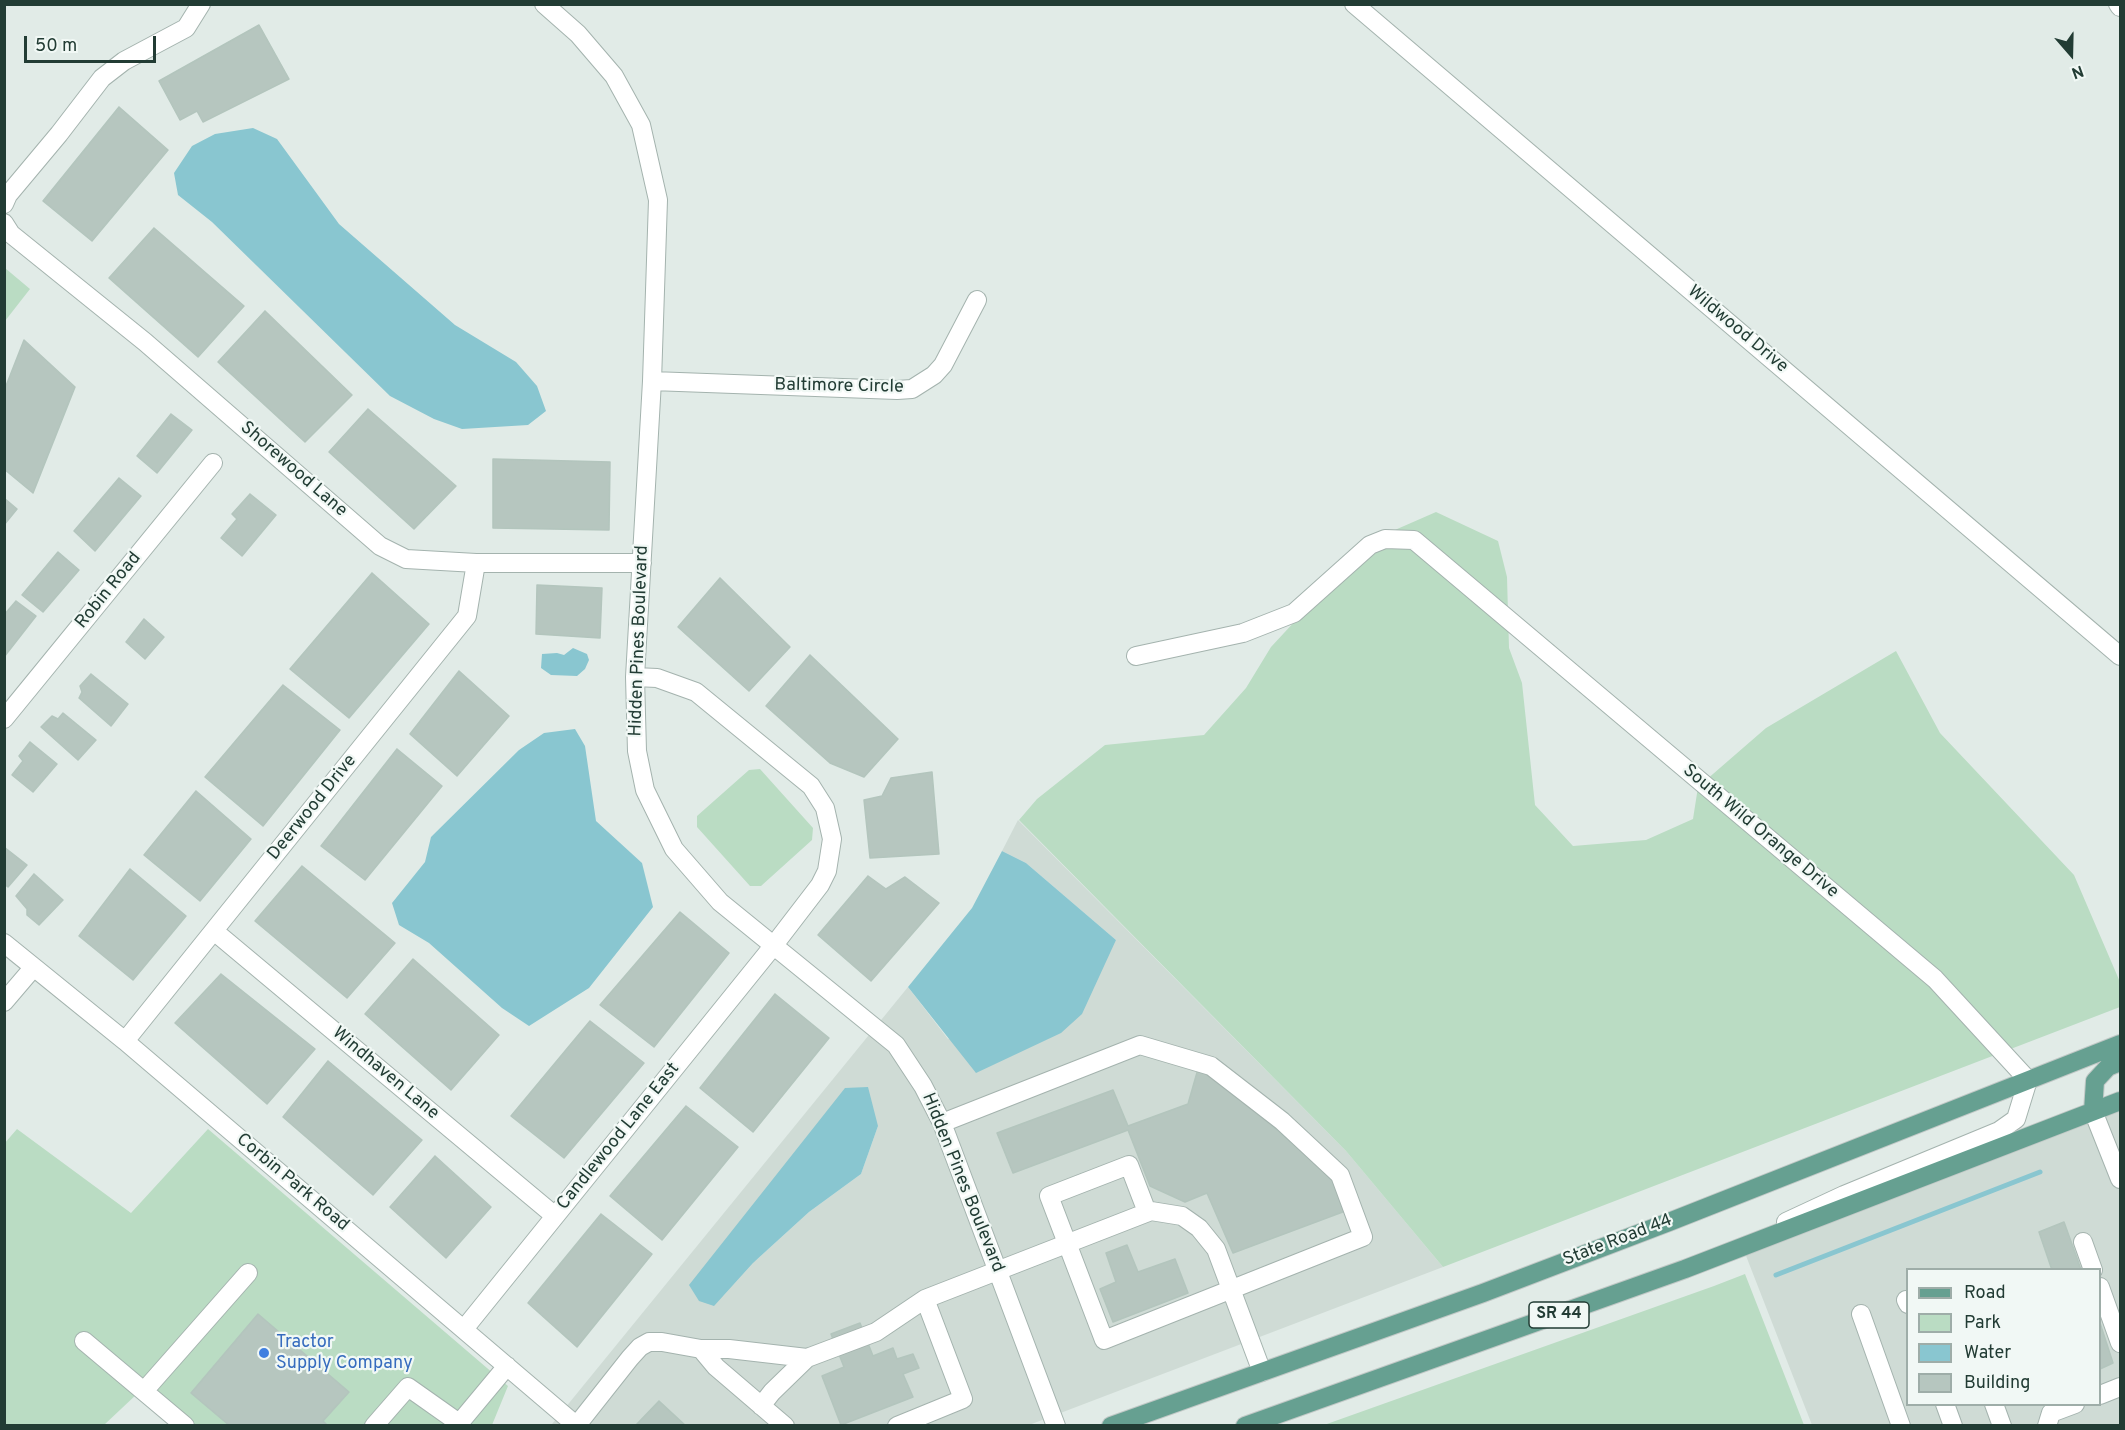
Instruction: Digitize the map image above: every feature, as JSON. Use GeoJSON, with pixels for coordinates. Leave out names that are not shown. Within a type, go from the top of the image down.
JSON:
{"type":"FeatureCollection","features":[{"type":"Feature","properties":{"kind":"main road","name":"State Road 44"},"geometry":{"type":"LineString","coordinates":[[1111,1425],[1483,1293],[2121,1044]]}},
{"type":"Feature","properties":{"kind":"main road"},"geometry":{"type":"LineString","coordinates":[[2093,1112],[2095,1081],[2108,1067],[2121,1062]]}},
{"type":"Feature","properties":{"kind":"main road","name":"SR 44"},"geometry":{"type":"LineString","coordinates":[[1245,1425],[1364,1385],[1700,1263],[2121,1101]]}},
{"type":"Feature","properties":{"kind":"street"},"geometry":{"type":"LineString","coordinates":[[4,204],[8,195],[102,78],[124,61],[186,28],[201,4]]}},
{"type":"Feature","properties":{"kind":"street","name":"Hidden Pines Boulevard"},"geometry":{"type":"LineString","coordinates":[[544,4],[578,34],[614,76],[641,125],[657,200],[652,381],[635,677],[637,751],[645,790],[674,849],[720,902],[896,1046],[923,1086],[942,1123],[1056,1425]]}},
{"type":"Feature","properties":{"kind":"street","name":"Wildwood Drive"},"geometry":{"type":"LineString","coordinates":[[1354,4],[2121,656]]}},
{"type":"Feature","properties":{"kind":"street","name":"Shorewood Lane"},"geometry":{"type":"LineString","coordinates":[[4,223],[11,234],[145,342],[380,546],[406,559],[476,563],[642,563]]}},
{"type":"Feature","properties":{"kind":"street","name":"Baltimore Circle"},"geometry":{"type":"LineString","coordinates":[[652,381],[912,389],[934,375],[943,365],[978,300]]}},
{"type":"Feature","properties":{"kind":"street","name":"Robin Road"},"geometry":{"type":"LineString","coordinates":[[4,719],[213,463]]}},
{"type":"Feature","properties":{"kind":"street","name":"South Wild Orange Drive"},"geometry":{"type":"LineString","coordinates":[[1136,656],[1243,633],[1294,613],[1370,544],[1385,539],[1414,540],[1935,979],[2028,1080]]}},
{"type":"Feature","properties":{"kind":"street","name":"Deerwood Drive"},"geometry":{"type":"LineString","coordinates":[[125,1041],[467,616],[476,563]]}},
{"type":"Feature","properties":{"kind":"street","name":"Candlewood Lane East"},"geometry":{"type":"LineString","coordinates":[[464,1329],[774,945],[820,885],[827,871],[832,839],[825,808],[811,786],[696,692],[657,678],[635,677]]}},
{"type":"Feature","properties":{"kind":"street","name":"Windhaven Lane"},"geometry":{"type":"LineString","coordinates":[[214,931],[555,1216]]}},
{"type":"Feature","properties":{"kind":"street","name":"Corbin Park Road"},"geometry":{"type":"LineString","coordinates":[[4,944],[125,1041],[577,1425]]}},
{"type":"Feature","properties":{"kind":"street"},"geometry":{"type":"LineString","coordinates":[[4,1002],[33,968]]}},
{"type":"Feature","properties":{"kind":"street"},"geometry":{"type":"LineString","coordinates":[[942,1123],[1140,1045],[1211,1066],[1282,1121],[1340,1175],[1363,1237],[1104,1340],[1049,1196],[1129,1165],[1147,1212]]}},
{"type":"Feature","properties":{"kind":"street"},"geometry":{"type":"LineString","coordinates":[[1700,1263],[1844,1195],[1999,1131],[2016,1119],[2028,1080]]}},
{"type":"Feature","properties":{"kind":"street"},"geometry":{"type":"LineString","coordinates":[[2093,1112],[2121,1179]]}},
{"type":"Feature","properties":{"kind":"street"},"geometry":{"type":"LineString","coordinates":[[761,1406],[807,1358],[876,1332],[925,1299],[1151,1211],[1182,1216],[1199,1228],[1216,1250],[1262,1372]]}},
{"type":"Feature","properties":{"kind":"street"},"geometry":{"type":"LineString","coordinates":[[2083,1242],[2093,1268]]}},
{"type":"Feature","properties":{"kind":"street"},"geometry":{"type":"LineString","coordinates":[[144,1391],[248,1273]]}},
{"type":"Feature","properties":{"kind":"street"},"geometry":{"type":"LineString","coordinates":[[2101,1290],[2121,1343]]}},
{"type":"Feature","properties":{"kind":"street"},"geometry":{"type":"LineString","coordinates":[[897,1425],[963,1399],[925,1299]]}},
{"type":"Feature","properties":{"kind":"street"},"geometry":{"type":"LineString","coordinates":[[1861,1314],[1901,1425]]}},
{"type":"Feature","properties":{"kind":"street"},"geometry":{"type":"LineString","coordinates":[[84,1341],[185,1425]]}},
{"type":"Feature","properties":{"kind":"street"},"geometry":{"type":"LineString","coordinates":[[577,1425],[630,1358],[640,1347],[650,1342],[807,1358]]}},
{"type":"Feature","properties":{"kind":"street"},"geometry":{"type":"LineString","coordinates":[[701,1349],[716,1367],[785,1425]]}},
{"type":"Feature","properties":{"kind":"street"},"geometry":{"type":"LineString","coordinates":[[374,1425],[408,1387],[458,1424],[507,1366]]}},
{"type":"Feature","properties":{"kind":"street"},"geometry":{"type":"LineString","coordinates":[[2101,1395],[2121,1387]]}},
{"type":"Feature","properties":{"kind":"street"},"geometry":{"type":"LineString","coordinates":[[1946,1406],[1953,1425]]}},
{"type":"Feature","properties":{"kind":"street"},"geometry":{"type":"LineString","coordinates":[[1995,1406],[2002,1425]]}},
{"type":"Feature","properties":{"kind":"street"},"geometry":{"type":"LineString","coordinates":[[2047,1425],[2050,1413],[2069,1406]]}},
{"type":"Feature","properties":{"kind":"shaded area"},"geometry":{"type":"Polygon","coordinates":[[[1018,820],[1346,1151],[1443,1267],[1029,1425],[554,1426],[552,1424],[908,987],[948,1039],[1116,940],[1026,863],[1002,851],[1018,820]],[[878,1126],[754,1262],[809,1212],[861,1174],[878,1126]]]}},
{"type":"Feature","properties":{"kind":"shaded area"},"geometry":{"type":"Polygon","coordinates":[[[2120,1098],[2120,1425],[1812,1425],[1741,1243],[2120,1098]]]}},
{"type":"Feature","properties":{"kind":"green space"},"geometry":{"type":"Polygon","coordinates":[[[5,268],[30,289],[5,321],[5,268]]]}},
{"type":"Feature","properties":{"kind":"green space"},"geometry":{"type":"Polygon","coordinates":[[[1436,512],[1498,541],[1507,577],[1509,648],[1522,683],[1535,805],[1573,846],[1646,840],[1693,819],[1698,787],[1766,728],[1896,651],[1940,733],[2074,875],[2120,982],[2120,1007],[1443,1267],[1346,1151],[1019,820],[1037,799],[1105,745],[1204,735],[1246,688],[1271,647],[1348,564],[1388,533],[1436,512]]]}},
{"type":"Feature","properties":{"kind":"green space"},"geometry":{"type":"Polygon","coordinates":[[[760,769],[813,828],[812,840],[761,886],[750,886],[697,827],[697,816],[749,770],[760,769]]]}},
{"type":"Feature","properties":{"kind":"green space"},"geometry":{"type":"Polygon","coordinates":[[[17,1129],[131,1213],[208,1129],[508,1386],[492,1425],[178,1425],[138,1393],[104,1425],[5,1426],[4,1144],[17,1129]]]}},
{"type":"Feature","properties":{"kind":"green space"},"geometry":{"type":"Polygon","coordinates":[[[1745,1274],[1804,1425],[1324,1425],[1714,1286],[1745,1274]]]}},
{"type":"Feature","properties":{"kind":"water"},"geometry":{"type":"Polygon","coordinates":[[[253,128],[277,139],[339,224],[455,325],[516,362],[537,386],[546,411],[528,425],[462,429],[434,419],[390,396],[212,222],[178,195],[174,173],[192,146],[215,134],[253,128]]]}},
{"type":"Feature","properties":{"kind":"water"},"geometry":{"type":"Polygon","coordinates":[[[573,648],[587,654],[589,660],[585,669],[577,676],[551,675],[541,668],[542,654],[564,655],[573,648]]]}},
{"type":"Feature","properties":{"kind":"water"},"geometry":{"type":"Polygon","coordinates":[[[575,729],[585,746],[596,821],[642,863],[653,907],[589,988],[529,1026],[502,1008],[429,943],[399,925],[392,903],[425,862],[431,837],[519,750],[544,733],[575,729]]]}},
{"type":"Feature","properties":{"kind":"water"},"geometry":{"type":"Polygon","coordinates":[[[1002,851],[1026,863],[1116,940],[1082,1014],[1061,1033],[976,1073],[908,987],[972,908],[1002,851]]]}},
{"type":"Feature","properties":{"kind":"water"},"geometry":{"type":"Polygon","coordinates":[[[868,1087],[878,1126],[861,1174],[809,1212],[753,1263],[714,1306],[699,1301],[689,1285],[845,1088],[868,1087]]]}},
{"type":"Feature","properties":{"kind":"building"},"geometry":{"type":"Polygon","coordinates":[[[259,25],[289,79],[203,122],[197,111],[180,120],[159,81],[259,25]]]}},
{"type":"Feature","properties":{"kind":"building"},"geometry":{"type":"Polygon","coordinates":[[[119,107],[168,150],[92,241],[43,201],[119,107]]]}},
{"type":"Feature","properties":{"kind":"building"},"geometry":{"type":"Polygon","coordinates":[[[154,228],[244,306],[198,357],[109,278],[154,228]]]}},
{"type":"Feature","properties":{"kind":"building"},"geometry":{"type":"Polygon","coordinates":[[[265,311],[352,395],[305,442],[218,362],[265,311]]]}},
{"type":"Feature","properties":{"kind":"building"},"geometry":{"type":"Polygon","coordinates":[[[24,340],[75,387],[33,493],[4,469],[4,391],[24,340]]]}},
{"type":"Feature","properties":{"kind":"building"},"geometry":{"type":"Polygon","coordinates":[[[368,409],[456,486],[414,529],[329,452],[368,409]]]}},
{"type":"Feature","properties":{"kind":"building"},"geometry":{"type":"Polygon","coordinates":[[[171,414],[192,430],[157,473],[137,456],[171,414]]]}},
{"type":"Feature","properties":{"kind":"building"},"geometry":{"type":"Polygon","coordinates":[[[493,459],[610,462],[609,530],[493,528],[493,459]]]}},
{"type":"Feature","properties":{"kind":"building"},"geometry":{"type":"Polygon","coordinates":[[[119,478],[141,496],[95,551],[74,531],[119,478]]]}},
{"type":"Feature","properties":{"kind":"building"},"geometry":{"type":"Polygon","coordinates":[[[250,494],[276,515],[242,556],[221,538],[237,519],[232,514],[250,494]]]}},
{"type":"Feature","properties":{"kind":"building"},"geometry":{"type":"Polygon","coordinates":[[[4,498],[17,509],[4,525],[4,498]]]}},
{"type":"Feature","properties":{"kind":"building"},"geometry":{"type":"Polygon","coordinates":[[[58,552],[79,570],[43,612],[22,595],[58,552]]]}},
{"type":"Feature","properties":{"kind":"building"},"geometry":{"type":"Polygon","coordinates":[[[372,573],[429,624],[349,718],[290,669],[372,573]]]}},
{"type":"Feature","properties":{"kind":"building"},"geometry":{"type":"Polygon","coordinates":[[[720,578],[790,647],[749,691],[678,627],[720,578]]]}},
{"type":"Feature","properties":{"kind":"building"},"geometry":{"type":"Polygon","coordinates":[[[537,585],[602,588],[600,638],[536,634],[537,585]]]}},
{"type":"Feature","properties":{"kind":"building"},"geometry":{"type":"Polygon","coordinates":[[[16,601],[36,616],[4,657],[4,615],[16,601]]]}},
{"type":"Feature","properties":{"kind":"building"},"geometry":{"type":"Polygon","coordinates":[[[144,619],[164,637],[145,659],[126,642],[144,619]]]}},
{"type":"Feature","properties":{"kind":"building"},"geometry":{"type":"Polygon","coordinates":[[[810,655],[898,739],[864,777],[830,763],[766,706],[810,655]]]}},
{"type":"Feature","properties":{"kind":"building"},"geometry":{"type":"Polygon","coordinates":[[[459,671],[509,716],[457,776],[410,734],[459,671]]]}},
{"type":"Feature","properties":{"kind":"building"},"geometry":{"type":"Polygon","coordinates":[[[91,674],[128,704],[111,726],[79,698],[82,692],[80,686],[91,674]]]}},
{"type":"Feature","properties":{"kind":"building"},"geometry":{"type":"Polygon","coordinates":[[[283,685],[340,730],[263,826],[205,777],[283,685]]]}},
{"type":"Feature","properties":{"kind":"building"},"geometry":{"type":"Polygon","coordinates":[[[63,713],[96,740],[78,760],[41,727],[52,716],[58,719],[63,713]]]}},
{"type":"Feature","properties":{"kind":"building"},"geometry":{"type":"Polygon","coordinates":[[[30,742],[57,764],[33,792],[12,775],[23,761],[19,756],[30,742]]]}},
{"type":"Feature","properties":{"kind":"building"},"geometry":{"type":"Polygon","coordinates":[[[397,749],[442,786],[365,880],[321,846],[397,749]]]}},
{"type":"Feature","properties":{"kind":"building"},"geometry":{"type":"Polygon","coordinates":[[[932,772],[939,854],[870,858],[864,800],[882,796],[891,778],[932,772]]]}},
{"type":"Feature","properties":{"kind":"building"},"geometry":{"type":"Polygon","coordinates":[[[196,791],[251,839],[200,901],[144,855],[196,791]]]}},
{"type":"Feature","properties":{"kind":"building"},"geometry":{"type":"Polygon","coordinates":[[[4,847],[27,865],[8,887],[4,884],[4,847]]]}},
{"type":"Feature","properties":{"kind":"building"},"geometry":{"type":"Polygon","coordinates":[[[302,866],[395,943],[347,998],[255,921],[302,866]]]}},
{"type":"Feature","properties":{"kind":"building"},"geometry":{"type":"Polygon","coordinates":[[[130,869],[186,916],[133,980],[79,936],[130,869]]]}},
{"type":"Feature","properties":{"kind":"building"},"geometry":{"type":"Polygon","coordinates":[[[34,874],[63,900],[39,925],[27,915],[27,909],[16,896],[34,874]]]}},
{"type":"Feature","properties":{"kind":"building"},"geometry":{"type":"Polygon","coordinates":[[[868,876],[886,889],[905,877],[939,903],[871,981],[818,935],[868,876]]]}},
{"type":"Feature","properties":{"kind":"building"},"geometry":{"type":"Polygon","coordinates":[[[680,912],[729,953],[654,1047],[600,1005],[680,912]]]}},
{"type":"Feature","properties":{"kind":"building"},"geometry":{"type":"Polygon","coordinates":[[[413,959],[499,1035],[451,1090],[365,1014],[413,959]]]}},
{"type":"Feature","properties":{"kind":"building"},"geometry":{"type":"Polygon","coordinates":[[[221,974],[315,1049],[267,1104],[175,1023],[221,974]]]}},
{"type":"Feature","properties":{"kind":"building"},"geometry":{"type":"Polygon","coordinates":[[[775,994],[829,1038],[753,1132],[700,1088],[775,994]]]}},
{"type":"Feature","properties":{"kind":"building"},"geometry":{"type":"Polygon","coordinates":[[[590,1021],[644,1063],[564,1158],[511,1116],[590,1021]]]}},
{"type":"Feature","properties":{"kind":"building"},"geometry":{"type":"Polygon","coordinates":[[[328,1061],[422,1140],[373,1195],[283,1117],[328,1061]]]}},
{"type":"Feature","properties":{"kind":"building"},"geometry":{"type":"Polygon","coordinates":[[[1198,1069],[1212,1074],[1335,1180],[1348,1210],[1233,1253],[1207,1193],[1185,1202],[1150,1186],[1128,1130],[1013,1173],[997,1133],[1113,1090],[1128,1126],[1188,1104],[1198,1069]]]}},
{"type":"Feature","properties":{"kind":"building"},"geometry":{"type":"Polygon","coordinates":[[[686,1106],[738,1147],[662,1240],[610,1196],[686,1106]]]}},
{"type":"Feature","properties":{"kind":"building"},"geometry":{"type":"Polygon","coordinates":[[[435,1156],[491,1207],[446,1258],[390,1207],[435,1156]]]}},
{"type":"Feature","properties":{"kind":"building"},"geometry":{"type":"Polygon","coordinates":[[[601,1214],[652,1254],[577,1347],[528,1303],[601,1214]]]}},
{"type":"Feature","properties":{"kind":"building"},"geometry":{"type":"Polygon","coordinates":[[[2064,1222],[2080,1268],[2051,1268],[2039,1232],[2064,1222]]]}},
{"type":"Feature","properties":{"kind":"building"},"geometry":{"type":"Polygon","coordinates":[[[1127,1245],[1138,1272],[1175,1259],[1188,1293],[1113,1322],[1100,1289],[1116,1282],[1106,1253],[1127,1245]]]}},
{"type":"Feature","properties":{"kind":"building","name":"Tractor Supply Company"},"geometry":{"type":"Polygon","coordinates":[[[258,1314],[349,1392],[323,1421],[328,1426],[230,1426],[191,1393],[258,1314]]]}},
{"type":"Feature","properties":{"kind":"building"},"geometry":{"type":"Polygon","coordinates":[[[860,1323],[873,1356],[893,1348],[897,1359],[913,1354],[919,1368],[903,1374],[913,1397],[841,1425],[822,1376],[844,1367],[831,1334],[860,1323]]]}},
{"type":"Feature","properties":{"kind":"building"},"geometry":{"type":"Polygon","coordinates":[[[2101,1326],[2113,1363],[2101,1369],[2101,1326]]]}},
{"type":"Feature","properties":{"kind":"building"},"geometry":{"type":"Polygon","coordinates":[[[659,1401],[686,1426],[636,1425],[659,1401]]]}},
{"type":"Feature","properties":{"kind":"waterway"},"geometry":{"type":"LineString","coordinates":[[1776,1275],[2040,1172]]}},
{"type":"Feature","properties":{"kind":"place","name":"Tractor Supply Company"},"geometry":{"type":"Point","coordinates":[264,1353]}}]}
